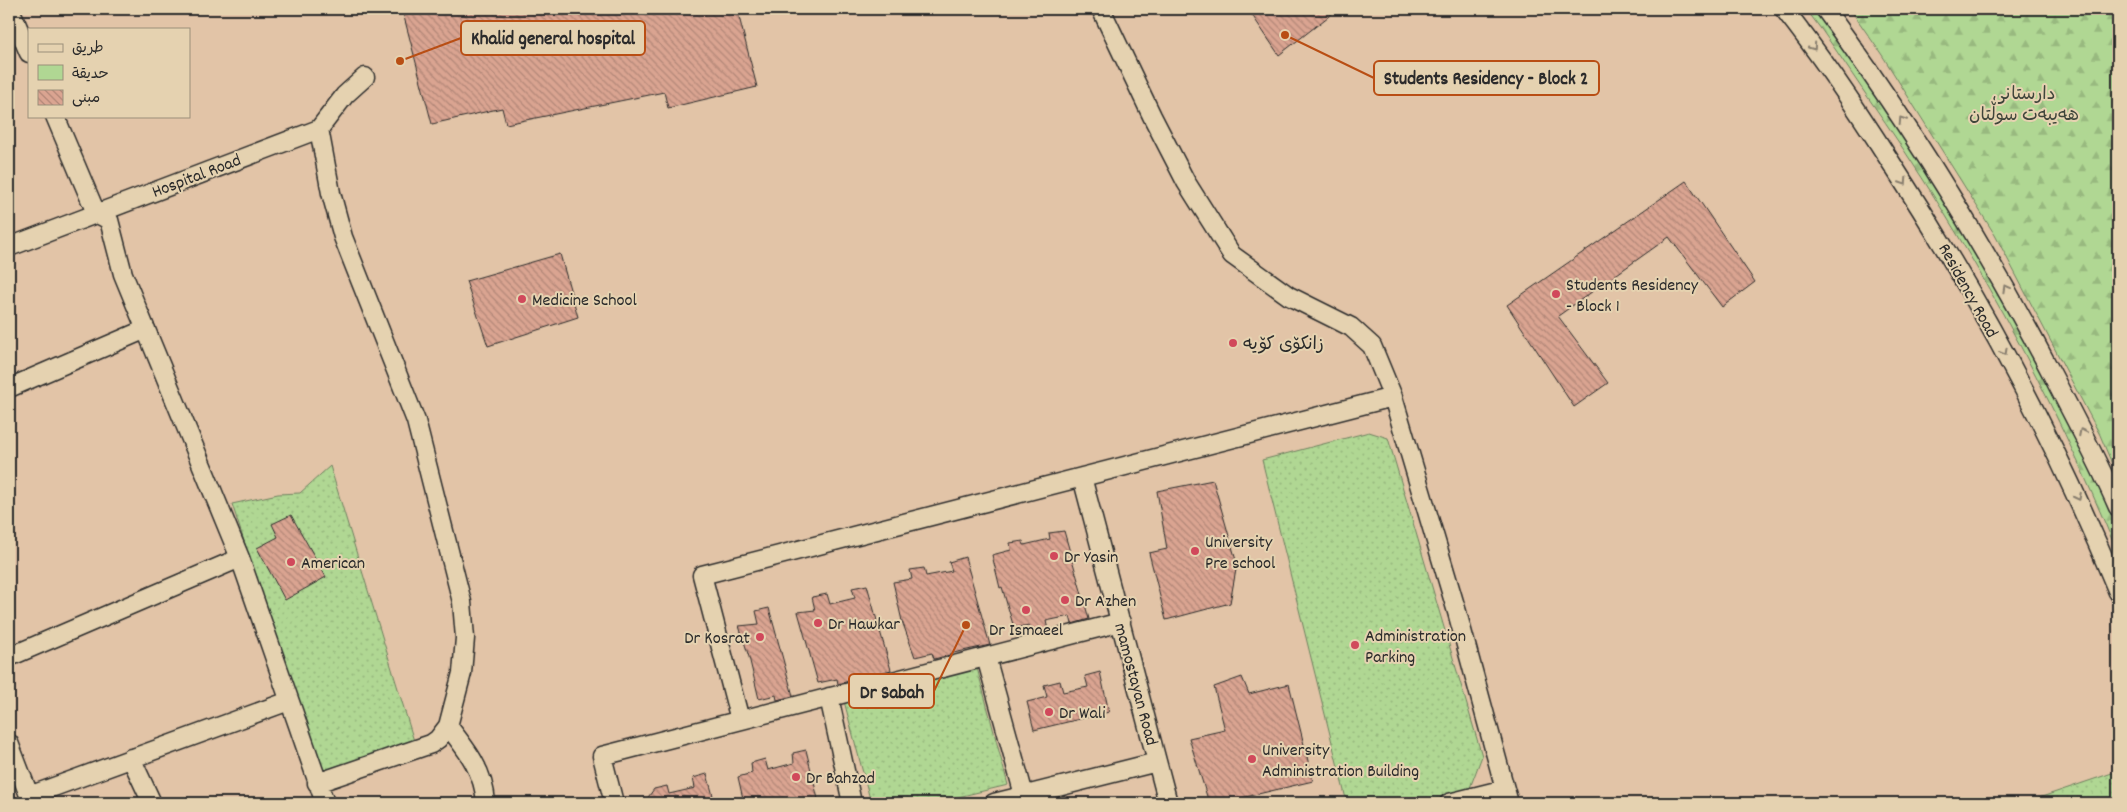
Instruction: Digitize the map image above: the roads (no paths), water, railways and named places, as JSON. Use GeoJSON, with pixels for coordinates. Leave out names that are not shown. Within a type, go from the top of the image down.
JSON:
{"type":"FeatureCollection","features":[{"type":"Feature","properties":{"kind":"street"},"geometry":{"type":"LineString","coordinates":[[10,9],[28,51]]}},
{"type":"Feature","properties":{"kind":"street"},"geometry":{"type":"LineString","coordinates":[[1101,9],[1186,182],[1232,255],[1289,296],[1352,327],[1372,346],[1393,397],[1457,612],[1507,796],[1449,803]]}},
{"type":"Feature","properties":{"kind":"street","name":"Residency Road"},"geometry":{"type":"LineString","coordinates":[[1784,9],[1855,107],[1939,234],[2034,408],[2083,507],[2118,592]]}},
{"type":"Feature","properties":{"kind":"street","name":"Residency Road"},"geometry":{"type":"LineString","coordinates":[[1825,9],[1874,76],[1947,187],[2023,318],[2118,507]]}},
{"type":"Feature","properties":{"kind":"street"},"geometry":{"type":"LineString","coordinates":[[318,783],[431,744],[444,733],[448,726],[464,655],[465,638],[462,602],[416,421],[343,237],[333,200],[319,129],[345,95],[365,77]]}},
{"type":"Feature","properties":{"kind":"street"},"geometry":{"type":"LineString","coordinates":[[56,118],[96,213],[109,220],[117,256],[240,558],[325,803]]}},
{"type":"Feature","properties":{"kind":"street","name":"Hospital Road"},"geometry":{"type":"LineString","coordinates":[[9,247],[319,129]]}},
{"type":"Feature","properties":{"kind":"street"},"geometry":{"type":"LineString","coordinates":[[9,388],[146,329]]}},
{"type":"Feature","properties":{"kind":"street"},"geometry":{"type":"LineString","coordinates":[[740,720],[702,575],[1393,397]]}},
{"type":"Feature","properties":{"kind":"street","name":"mamostayan Road"},"geometry":{"type":"LineString","coordinates":[[1082,477],[1168,803]]}},
{"type":"Feature","properties":{"kind":"street"},"geometry":{"type":"LineString","coordinates":[[9,658],[240,558]]}},
{"type":"Feature","properties":{"kind":"street"},"geometry":{"type":"LineString","coordinates":[[614,803],[602,756],[1121,622]]}},
{"type":"Feature","properties":{"kind":"street"},"geometry":{"type":"LineString","coordinates":[[986,657],[1024,796]]}},
{"type":"Feature","properties":{"kind":"street"},"geometry":{"type":"LineString","coordinates":[[829,697],[852,803]]}},
{"type":"Feature","properties":{"kind":"street"},"geometry":{"type":"LineString","coordinates":[[9,743],[30,800],[131,758],[289,701]]}},
{"type":"Feature","properties":{"kind":"street"},"geometry":{"type":"LineString","coordinates":[[448,726],[472,757],[480,773],[486,803]]}},
{"type":"Feature","properties":{"kind":"street"},"geometry":{"type":"LineString","coordinates":[[131,758],[152,803]]}},
{"type":"Feature","properties":{"kind":"street"},"geometry":{"type":"LineString","coordinates":[[994,803],[1158,762]]}},
{"type":"Feature","properties":{"kind":"place","name":"Students Residency - Block 2"},"geometry":{"type":"Point","coordinates":[1285,35]}},
{"type":"Feature","properties":{"kind":"place","name":"Khalid general hospital"},"geometry":{"type":"Point","coordinates":[400,61]}},
{"type":"Feature","properties":{"kind":"place","name":"Students Residency - Block 1"},"geometry":{"type":"Point","coordinates":[1556,294]}},
{"type":"Feature","properties":{"kind":"place","name":"Medicine School"},"geometry":{"type":"Point","coordinates":[522,299]}},
{"type":"Feature","properties":{"kind":"place","name":"زانکۆی کۆیە"},"geometry":{"type":"Point","coordinates":[1233,343]}},
{"type":"Feature","properties":{"kind":"place","name":"University Pre school"},"geometry":{"type":"Point","coordinates":[1195,551]}},
{"type":"Feature","properties":{"kind":"place","name":"Dr Yasin"},"geometry":{"type":"Point","coordinates":[1054,556]}},
{"type":"Feature","properties":{"kind":"place","name":"American"},"geometry":{"type":"Point","coordinates":[291,562]}},
{"type":"Feature","properties":{"kind":"place","name":"Dr Azhen"},"geometry":{"type":"Point","coordinates":[1065,600]}},
{"type":"Feature","properties":{"kind":"place","name":"Dr Ismaeel"},"geometry":{"type":"Point","coordinates":[1026,610]}},
{"type":"Feature","properties":{"kind":"place","name":"Dr Hawkar"},"geometry":{"type":"Point","coordinates":[818,623]}},
{"type":"Feature","properties":{"kind":"place","name":"Dr Sabah"},"geometry":{"type":"Point","coordinates":[966,625]}},
{"type":"Feature","properties":{"kind":"place","name":"Dr Kosrat"},"geometry":{"type":"Point","coordinates":[760,637]}},
{"type":"Feature","properties":{"kind":"place","name":"Administration Parking"},"geometry":{"type":"Point","coordinates":[1355,645]}},
{"type":"Feature","properties":{"kind":"place","name":"Dr Wali"},"geometry":{"type":"Point","coordinates":[1049,712]}},
{"type":"Feature","properties":{"kind":"place","name":"University Administration Building"},"geometry":{"type":"Point","coordinates":[1252,759]}},
{"type":"Feature","properties":{"kind":"place","name":"Dr Bahzad"},"geometry":{"type":"Point","coordinates":[796,777]}},
{"type":"Feature","properties":{"kind":"park label","name":"دارستانی هەیبەت سوڵتان"},"geometry":{"type":"Point","coordinates":[2024,104]}}]}
